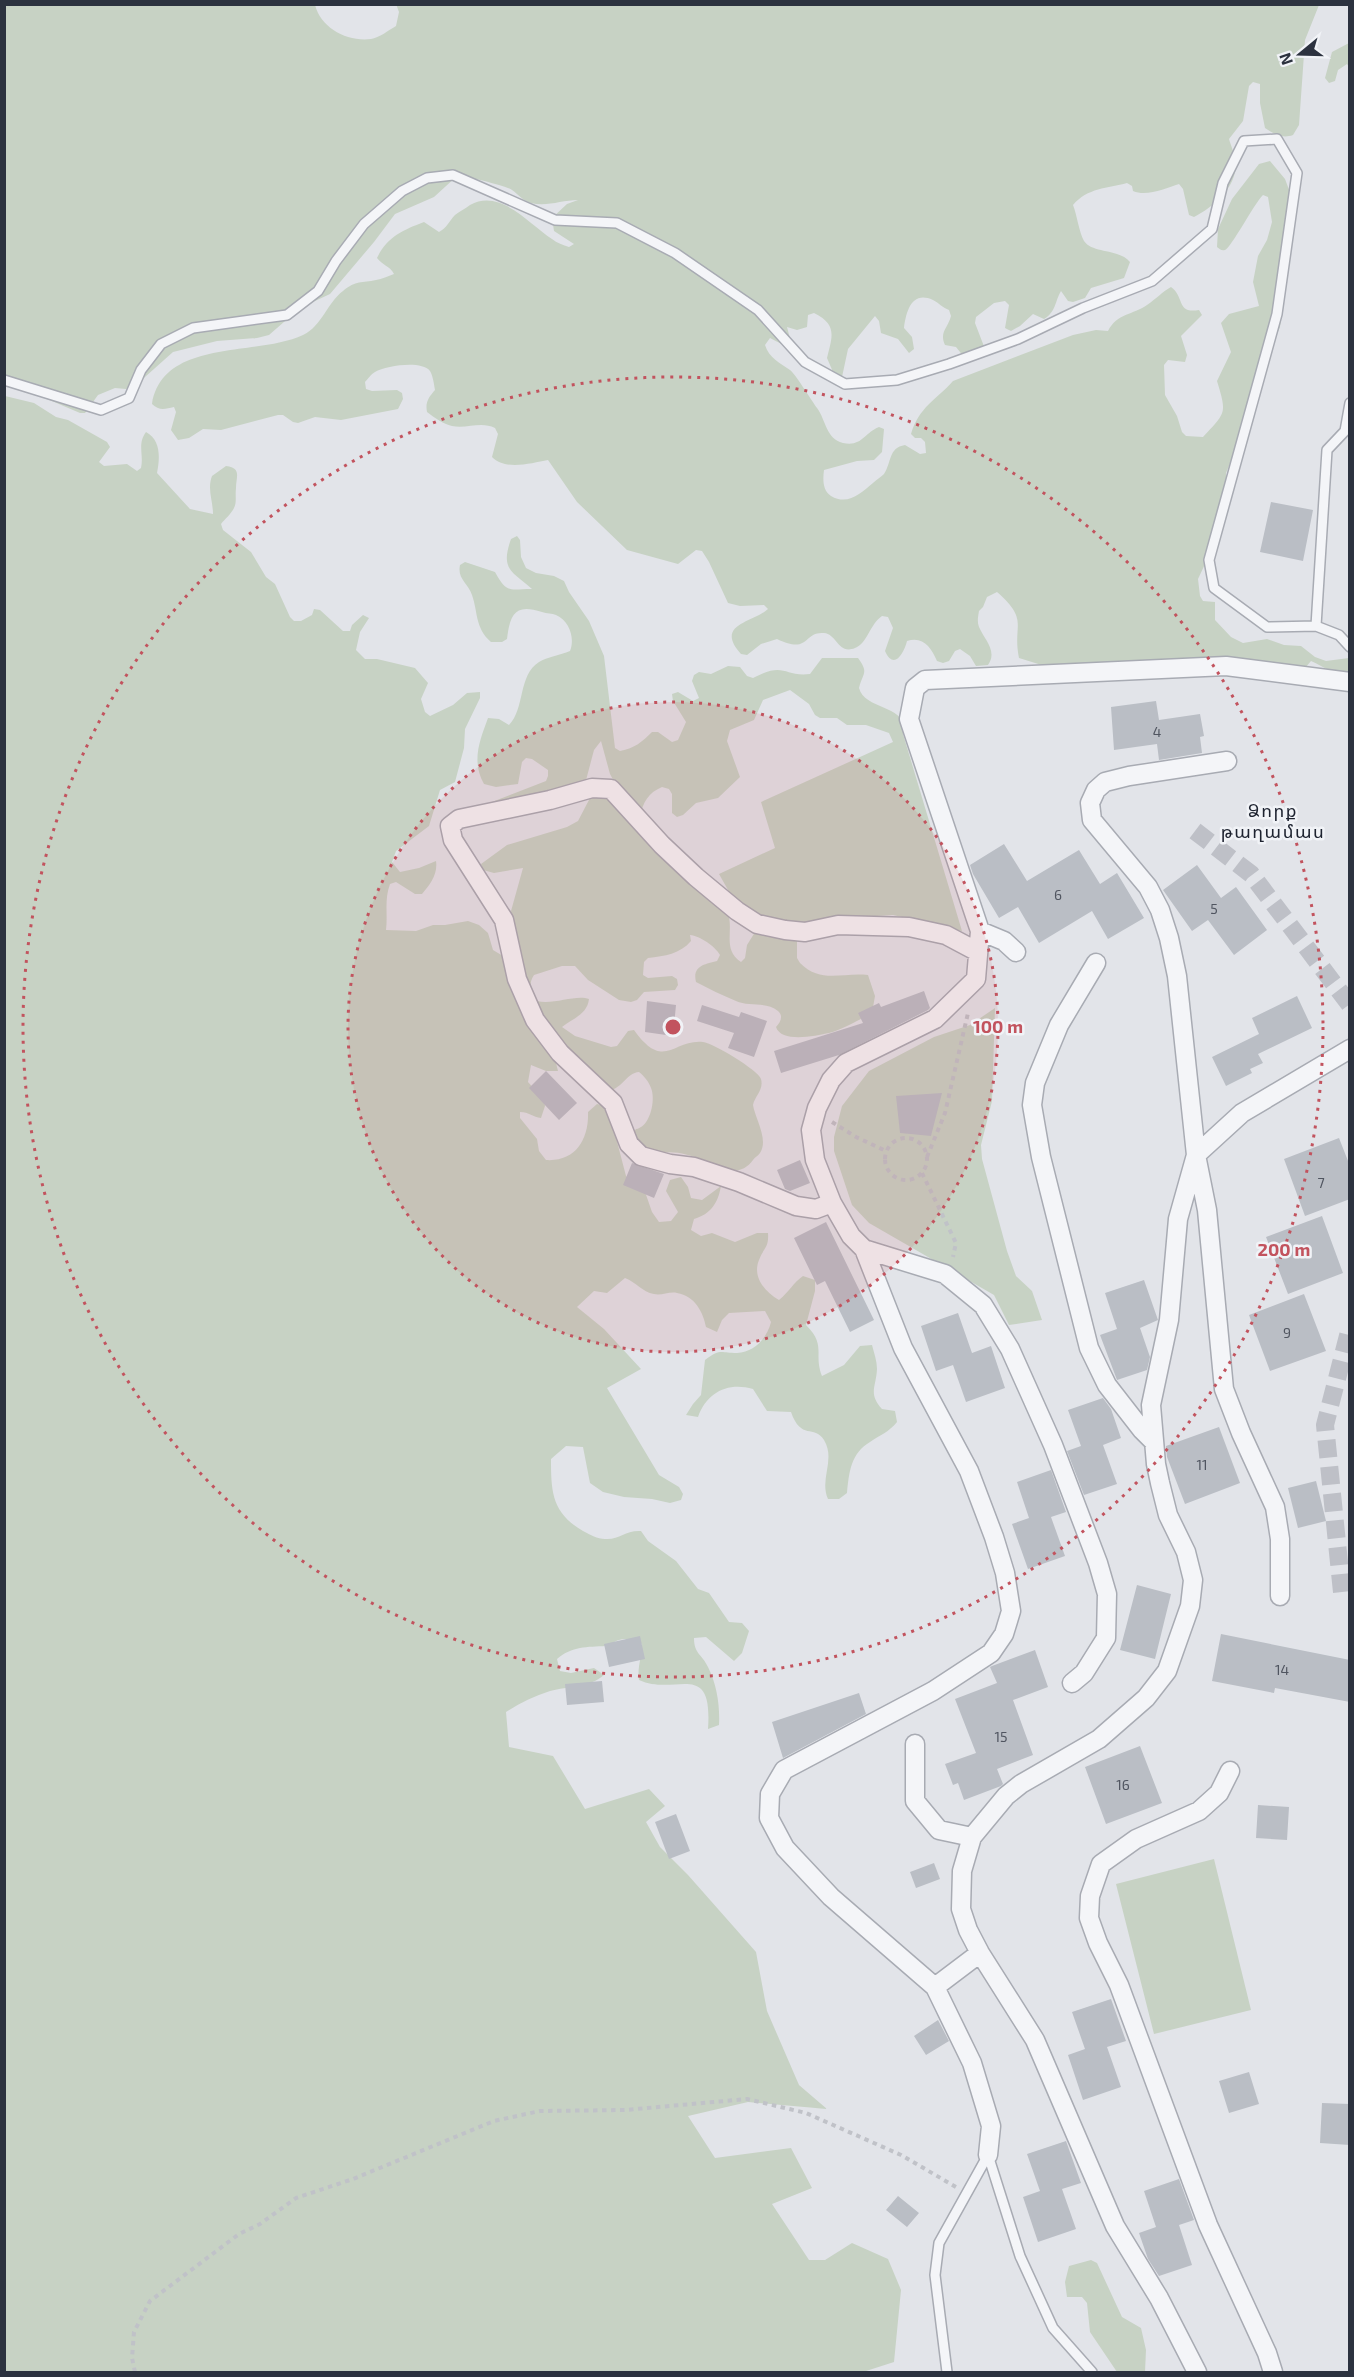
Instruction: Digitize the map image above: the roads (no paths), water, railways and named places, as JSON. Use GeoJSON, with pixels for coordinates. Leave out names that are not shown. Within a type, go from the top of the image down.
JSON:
{"type":"FeatureCollection","features":[{"type":"Feature","properties":{"kind":"street"},"geometry":{"type":"LineString","coordinates":[[988,2156],[991,2126],[972,2063],[935,1987],[831,1897],[784,1848],[769,1818],[770,1794],[784,1770],[933,1691],[990,1653],[1004,1634],[1011,1611],[1005,1573],[969,1471],[903,1348],[864,1249],[852,1236],[832,1203],[815,1161],[812,1130],[817,1108],[831,1080],[846,1064],[935,1019],[976,979],[980,932],[909,719],[915,688],[925,680],[1226,666],[1350,682]]}},
{"type":"Feature","properties":{"kind":"street"},"geometry":{"type":"LineString","coordinates":[[1227,761],[1129,776],[1105,782],[1096,790],[1090,803],[1092,820],[1148,887],[1160,910],[1170,938],[1177,976],[1196,1155],[1207,1210],[1224,1389],[1241,1433],[1275,1507],[1281,1539],[1280,1596]]}},
{"type":"Feature","properties":{"kind":"street"},"geometry":{"type":"LineString","coordinates":[[832,1203],[816,1209],[796,1206],[739,1182],[694,1167],[670,1164],[641,1156],[629,1144],[613,1103],[560,1053],[535,1020],[517,979],[504,920],[453,840],[450,826],[459,819],[550,800],[592,788],[611,789],[662,845],[696,877],[737,911],[757,924],[805,932],[838,925],[909,927],[946,935],[978,952]]}},
{"type":"Feature","properties":{"kind":"street"},"geometry":{"type":"LineString","coordinates":[[980,932],[1004,941],[1016,952]]}},
{"type":"Feature","properties":{"kind":"street"},"geometry":{"type":"LineString","coordinates":[[1096,963],[1059,1025],[1035,1083],[1032,1105],[1044,1166],[1089,1348],[1107,1385],[1154,1442]]}},
{"type":"Feature","properties":{"kind":"street"},"geometry":{"type":"LineString","coordinates":[[1197,2373],[1159,2298],[1115,2226],[1074,2126],[1035,2040],[968,1930],[961,1909],[962,1871],[972,1837],[1006,1796],[1021,1784],[1100,1739],[1146,1698],[1167,1671],[1190,1606],[1193,1580],[1186,1552],[1168,1515],[1155,1464],[1151,1405],[1169,1320],[1178,1219],[1196,1155],[1242,1113],[1350,1049]]}},
{"type":"Feature","properties":{"kind":"street"},"geometry":{"type":"LineString","coordinates":[[864,1249],[945,1274],[983,1305],[1010,1349],[1053,1445],[1098,1563],[1107,1594],[1106,1638],[1084,1673],[1072,1683]]}},
{"type":"Feature","properties":{"kind":"street"},"geometry":{"type":"LineString","coordinates":[[915,1744],[915,1801],[939,1830],[972,1837]]}},
{"type":"Feature","properties":{"kind":"street"},"geometry":{"type":"LineString","coordinates":[[1230,1771],[1219,1793],[1199,1811],[1136,1839],[1101,1864],[1090,1896],[1089,1918],[1098,1943],[1119,1985],[1208,2225],[1267,2353],[1273,2373]]}},
{"type":"Feature","properties":{"kind":"street"},"geometry":{"type":"LineString","coordinates":[[935,1987],[980,1953]]}},
{"type":"Feature","properties":{"kind":"lane"},"geometry":{"type":"LineString","coordinates":[[4,380],[101,410],[129,398],[141,370],[161,344],[193,328],[287,315],[318,291],[336,261],[364,224],[402,191],[427,178],[453,175],[555,220],[617,223],[675,253],[758,310],[805,362],[845,384],[897,380],[950,364],[1018,339],[1083,308],[1152,280],[1212,229],[1223,183],[1244,141],[1277,139],[1297,173],[1277,314],[1209,560],[1214,588],[1267,627],[1316,626],[1339,635],[1350,646]]}},
{"type":"Feature","properties":{"kind":"lane"},"geometry":{"type":"LineString","coordinates":[[1316,626],[1327,450],[1344,431],[1350,403]]}},
{"type":"Feature","properties":{"kind":"lane"},"geometry":{"type":"LineString","coordinates":[[946,2373],[935,2275],[939,2243],[988,2156]]}},
{"type":"Feature","properties":{"kind":"lane"},"geometry":{"type":"LineString","coordinates":[[988,2156],[1020,2256],[1053,2328],[1092,2373]]}},
{"type":"Feature","properties":{"kind":"tunnel"},"geometry":{"type":"LineString","coordinates":[[1195,831],[1251,874],[1350,1005]]}},
{"type":"Feature","properties":{"kind":"tunnel"},"geometry":{"type":"LineString","coordinates":[[1342,1592],[1325,1425],[1350,1328]]}},
{"type":"Feature","properties":{"kind":"district","name":"Ձորք թաղամաս"},"geometry":{"type":"Point","coordinates":[1273,821]}}]}
